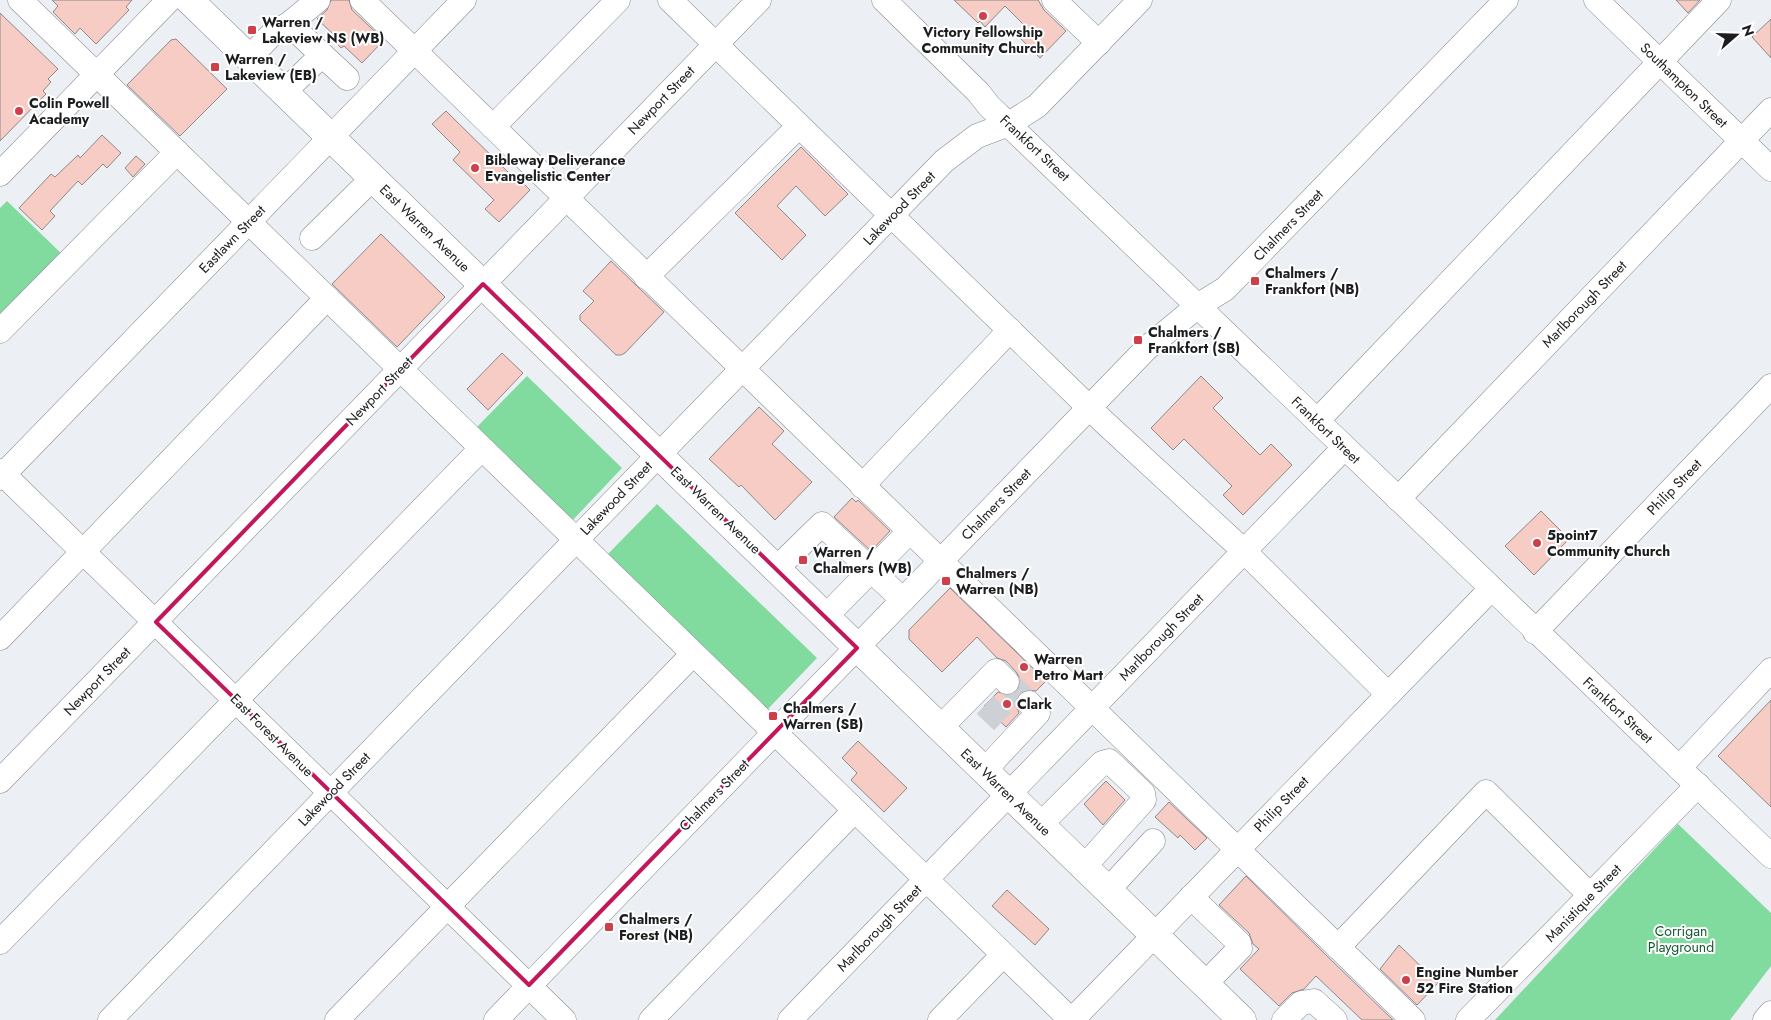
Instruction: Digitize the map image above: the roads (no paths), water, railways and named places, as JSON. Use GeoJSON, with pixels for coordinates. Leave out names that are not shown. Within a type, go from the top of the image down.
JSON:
{"type":"FeatureCollection","features":[{"type":"Feature","properties":{"kind":"main road","name":"East Warren Avenue"},"geometry":{"type":"LineString","coordinates":[[189,0],[1242,1020]]}},
{"type":"Feature","properties":{"kind":"street"},"geometry":{"type":"LineString","coordinates":[[20,0],[925,881],[1072,1020]]}},
{"type":"Feature","properties":{"kind":"street"},"geometry":{"type":"LineString","coordinates":[[0,174],[169,0]]}},
{"type":"Feature","properties":{"kind":"street"},"geometry":{"type":"LineString","coordinates":[[249,58],[274,33],[289,24],[318,0]]}},
{"type":"Feature","properties":{"kind":"street"},"geometry":{"type":"LineString","coordinates":[[362,0],[940,562],[1239,848],[1413,1020]]}},
{"type":"Feature","properties":{"kind":"street","name":"Eastlawn Street"},"geometry":{"type":"LineString","coordinates":[[1,475],[464,0]]}},
{"type":"Feature","properties":{"kind":"street"},"geometry":{"type":"LineString","coordinates":[[493,127],[618,0]]}},
{"type":"Feature","properties":{"kind":"street"},"geometry":{"type":"LineString","coordinates":[[670,0],[1089,407],[1244,551],[1388,694]]}},
{"type":"Feature","properties":{"kind":"street","name":"Newport Street"},"geometry":{"type":"LineString","coordinates":[[0,781],[759,0]]}},
{"type":"Feature","properties":{"kind":"street","name":"Frankfort Street"},"geometry":{"type":"LineString","coordinates":[[884,0],[1009,124],[1199,305],[1490,589],[1679,768],[1768,846]]}},
{"type":"Feature","properties":{"kind":"street"},"geometry":{"type":"LineString","coordinates":[[1054,0],[1098,43]]}},
{"type":"Feature","properties":{"kind":"street","name":"Lakewood Street"},"geometry":{"type":"LineString","coordinates":[[110,1020],[944,162],[977,136],[1009,124],[1037,106],[1140,0]]}},
{"type":"Feature","properties":{"kind":"street","name":"Chalmers Street"},"geometry":{"type":"LineString","coordinates":[[496,1020],[1147,348],[1199,305],[1225,289],[1506,0]]}},
{"type":"Feature","properties":{"kind":"street","name":"Southampton Street"},"geometry":{"type":"LineString","coordinates":[[1596,0],[1771,169]]}},
{"type":"Feature","properties":{"kind":"street"},"geometry":{"type":"LineString","coordinates":[[1317,421],[1718,0]]}},
{"type":"Feature","properties":{"kind":"street"},"geometry":{"type":"LineString","coordinates":[[289,24],[348,78]]}},
{"type":"Feature","properties":{"kind":"street"},"geometry":{"type":"LineString","coordinates":[[284,92],[322,55]]}},
{"type":"Feature","properties":{"kind":"street","name":"Marlborough Street"},"geometry":{"type":"LineString","coordinates":[[1398,499],[1771,110]]}},
{"type":"Feature","properties":{"kind":"street"},"geometry":{"type":"LineString","coordinates":[[646,277],[800,126]]}},
{"type":"Feature","properties":{"kind":"street"},"geometry":{"type":"LineString","coordinates":[[0,330],[177,152]]}},
{"type":"Feature","properties":{"kind":"street"},"geometry":{"type":"LineString","coordinates":[[312,238],[373,178]]}},
{"type":"Feature","properties":{"kind":"street"},"geometry":{"type":"LineString","coordinates":[[0,638],[327,298]]}},
{"type":"Feature","properties":{"kind":"street"},"geometry":{"type":"LineString","coordinates":[[862,486],[1010,330]]}},
{"type":"Feature","properties":{"kind":"street","name":"Philip Street"},"geometry":{"type":"LineString","coordinates":[[1536,632],[1771,386]]}},
{"type":"Feature","properties":{"kind":"street","name":"Marlborough Street"},"geometry":{"type":"LineString","coordinates":[[790,1020],[1344,448]]}},
{"type":"Feature","properties":{"kind":"street"},"geometry":{"type":"LineString","coordinates":[[0,942],[481,449]]}},
{"type":"Feature","properties":{"kind":"street","name":"East Forest Avenue"},"geometry":{"type":"LineString","coordinates":[[1,475],[84,552],[236,699],[564,1020]]}},
{"type":"Feature","properties":{"kind":"street"},"geometry":{"type":"LineString","coordinates":[[776,568],[822,524],[903,600]]}},
{"type":"Feature","properties":{"kind":"street"},"geometry":{"type":"LineString","coordinates":[[826,616],[909,532]]}},
{"type":"Feature","properties":{"kind":"street","name":"Philip Street"},"geometry":{"type":"LineString","coordinates":[[1072,1020],[1490,589]]}},
{"type":"Feature","properties":{"kind":"street"},"geometry":{"type":"LineString","coordinates":[[337,1020],[693,654]]}},
{"type":"Feature","properties":{"kind":"street"},"geometry":{"type":"LineString","coordinates":[[1679,768],[1771,670]]}},
{"type":"Feature","properties":{"kind":"street"},"geometry":{"type":"LineString","coordinates":[[940,728],[989,691]]}},
{"type":"Feature","properties":{"kind":"street"},"geometry":{"type":"LineString","coordinates":[[984,771],[1019,721],[1053,750]]}},
{"type":"Feature","properties":{"kind":"street"},"geometry":{"type":"LineString","coordinates":[[1040,825],[1102,763],[1109,761],[1143,793],[1144,800],[1084,867]]}},
{"type":"Feature","properties":{"kind":"street","name":"Manistique Street"},"geometry":{"type":"LineString","coordinates":[[1468,1020],[1698,785]]}},
{"type":"Feature","properties":{"kind":"street"},"geometry":{"type":"LineString","coordinates":[[1338,947],[1486,792],[1590,895]]}},
{"type":"Feature","properties":{"kind":"street"},"geometry":{"type":"LineString","coordinates":[[651,1020],[854,811]]}},
{"type":"Feature","properties":{"kind":"street"},"geometry":{"type":"LineString","coordinates":[[1108,890],[1153,841]]}},
{"type":"Feature","properties":{"kind":"street"},"geometry":{"type":"LineString","coordinates":[[1191,897],[1239,943],[1240,948],[1205,984]]}},
{"type":"Feature","properties":{"kind":"street"},"geometry":{"type":"LineString","coordinates":[[940,1020],[1003,955]]}},
{"type":"Feature","properties":{"kind":"street"},"geometry":{"type":"LineString","coordinates":[[1284,1020],[1301,1003],[1314,1001],[1335,1020]]}},
{"type":"Feature","properties":{"kind":"street"},"geometry":{"type":"LineString","coordinates":[[1766,1020],[1771,1013]]}},
{"type":"Feature","properties":{"kind":"tunnel"},"geometry":{"type":"LineString","coordinates":[[1007,682],[1029,703]]}},
{"type":"Feature","properties":{"kind":"tunnel"},"geometry":{"type":"LineString","coordinates":[[985,705],[1007,726]]}},
{"type":"Feature","properties":{"kind":"place","name":"Victory Fellowship Community Church"},"geometry":{"type":"Point","coordinates":[983,16]}},
{"type":"Feature","properties":{"kind":"place","name":"Warren / Lakeview NS (WB)"},"geometry":{"type":"Point","coordinates":[252,30]}},
{"type":"Feature","properties":{"kind":"place","name":"Warren / Lakeview (EB)"},"geometry":{"type":"Point","coordinates":[215,67]}},
{"type":"Feature","properties":{"kind":"place","name":"Colin Powell Academy"},"geometry":{"type":"Point","coordinates":[19,111]}},
{"type":"Feature","properties":{"kind":"place","name":"Bibleway Deliverance Evangelistic Center"},"geometry":{"type":"Point","coordinates":[475,168]}},
{"type":"Feature","properties":{"kind":"place","name":"Chalmers / Frankfort (NB)"},"geometry":{"type":"Point","coordinates":[1255,281]}},
{"type":"Feature","properties":{"kind":"place","name":"Chalmers / Frankfort (SB)"},"geometry":{"type":"Point","coordinates":[1138,340]}},
{"type":"Feature","properties":{"kind":"place","name":"5point7 Community Church"},"geometry":{"type":"Point","coordinates":[1537,543]}},
{"type":"Feature","properties":{"kind":"place","name":"Warren / Chalmers (WB)"},"geometry":{"type":"Point","coordinates":[803,560]}},
{"type":"Feature","properties":{"kind":"place","name":"Chalmers / Warren (NB)"},"geometry":{"type":"Point","coordinates":[946,581]}},
{"type":"Feature","properties":{"kind":"place","name":"Warren Petro Mart"},"geometry":{"type":"Point","coordinates":[1024,667]}},
{"type":"Feature","properties":{"kind":"place","name":"Clark"},"geometry":{"type":"Point","coordinates":[1007,704]}},
{"type":"Feature","properties":{"kind":"place","name":"Chalmers / Warren (SB)"},"geometry":{"type":"Point","coordinates":[773,716]}},
{"type":"Feature","properties":{"kind":"place","name":"Chalmers / Forest (NB)"},"geometry":{"type":"Point","coordinates":[609,927]}},
{"type":"Feature","properties":{"kind":"place","name":"Engine Number 52 Fire Station"},"geometry":{"type":"Point","coordinates":[1406,980]}},
{"type":"Feature","properties":{"kind":"park label","name":"Corrigan Playground"},"geometry":{"type":"Point","coordinates":[1681,940]}}]}
